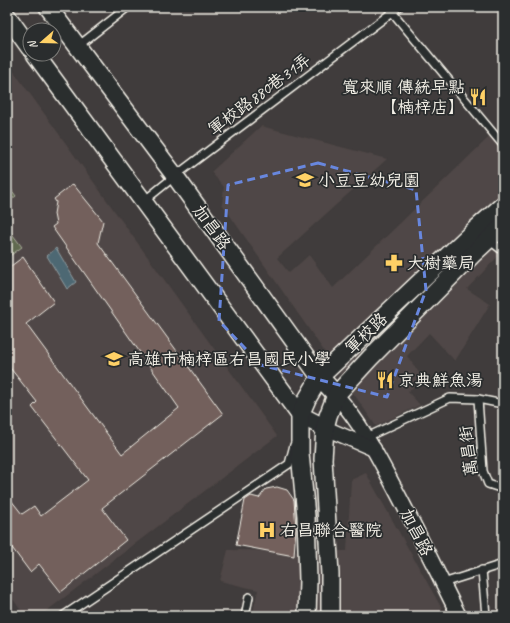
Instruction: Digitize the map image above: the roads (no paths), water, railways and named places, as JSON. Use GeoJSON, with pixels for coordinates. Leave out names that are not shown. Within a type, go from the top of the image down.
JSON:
{"type":"FeatureCollection","features":[{"type":"Feature","properties":{"kind":"street","name":"加昌路"},"geometry":{"type":"LineString","coordinates":[[48,7],[175,176],[320,377],[352,414],[370,443],[408,512],[459,616]]}},
{"type":"Feature","properties":{"kind":"street"},"geometry":{"type":"LineString","coordinates":[[7,16],[22,37]]}},
{"type":"Feature","properties":{"kind":"street"},"geometry":{"type":"LineString","coordinates":[[41,62],[300,416],[325,428],[370,443]]}},
{"type":"Feature","properties":{"kind":"street","name":"軍校路"},"geometry":{"type":"LineString","coordinates":[[330,616],[330,574],[322,459],[325,428],[336,394],[482,234],[503,205]]}},
{"type":"Feature","properties":{"kind":"street","name":"軍校路"},"geometry":{"type":"LineString","coordinates":[[307,616],[308,572],[306,516],[300,453],[300,416],[307,399],[320,377],[482,234],[503,226]]}},
{"type":"Feature","properties":{"kind":"lane"},"geometry":{"type":"LineString","coordinates":[[78,46],[128,7]]}},
{"type":"Feature","properties":{"kind":"lane","name":"軍校路880巷31弄"},"geometry":{"type":"LineString","coordinates":[[144,201],[390,10],[399,7]]}},
{"type":"Feature","properties":{"kind":"lane"},"geometry":{"type":"LineString","coordinates":[[390,10],[503,145]]}},
{"type":"Feature","properties":{"kind":"lane"},"geometry":{"type":"LineString","coordinates":[[482,234],[503,251]]}},
{"type":"Feature","properties":{"kind":"lane"},"geometry":{"type":"LineString","coordinates":[[370,443],[450,398],[478,399],[503,404]]}},
{"type":"Feature","properties":{"kind":"lane","name":"萬昌街"},"geometry":{"type":"LineString","coordinates":[[478,399],[483,471],[485,479],[488,484],[503,488]]}},
{"type":"Feature","properties":{"kind":"lane"},"geometry":{"type":"LineString","coordinates":[[63,616],[289,464],[300,416]]}},
{"type":"Feature","properties":{"kind":"lane"},"geometry":{"type":"LineString","coordinates":[[443,583],[503,564]]}},
{"type":"Feature","properties":{"kind":"lane"},"geometry":{"type":"LineString","coordinates":[[482,570],[486,616]]}},
{"type":"Feature","properties":{"kind":"lane"},"geometry":{"type":"LineString","coordinates":[[245,616],[249,596]]}},
{"type":"Feature","properties":{"kind":"water"},"geometry":{"type":"Polygon","coordinates":[[[56,248],[76,282],[67,289],[47,256],[56,248]]]}},
{"type":"Feature","properties":{"kind":"place","name":"寬來順 傳統早點 【楠梓店】"},"geometry":{"type":"Point","coordinates":[478,97]}},
{"type":"Feature","properties":{"kind":"place","name":"小豆豆幼兒園"},"geometry":{"type":"Point","coordinates":[305,180]}},
{"type":"Feature","properties":{"kind":"place","name":"大樹藥局"},"geometry":{"type":"Point","coordinates":[394,263]}},
{"type":"Feature","properties":{"kind":"place","name":"高雄市楠梓區右昌國民小學"},"geometry":{"type":"Point","coordinates":[114,359]}},
{"type":"Feature","properties":{"kind":"place","name":"京典鮮魚湯"},"geometry":{"type":"Point","coordinates":[385,380]}},
{"type":"Feature","properties":{"kind":"place","name":"右昌聯合醫院"},"geometry":{"type":"Point","coordinates":[267,530]}}]}
